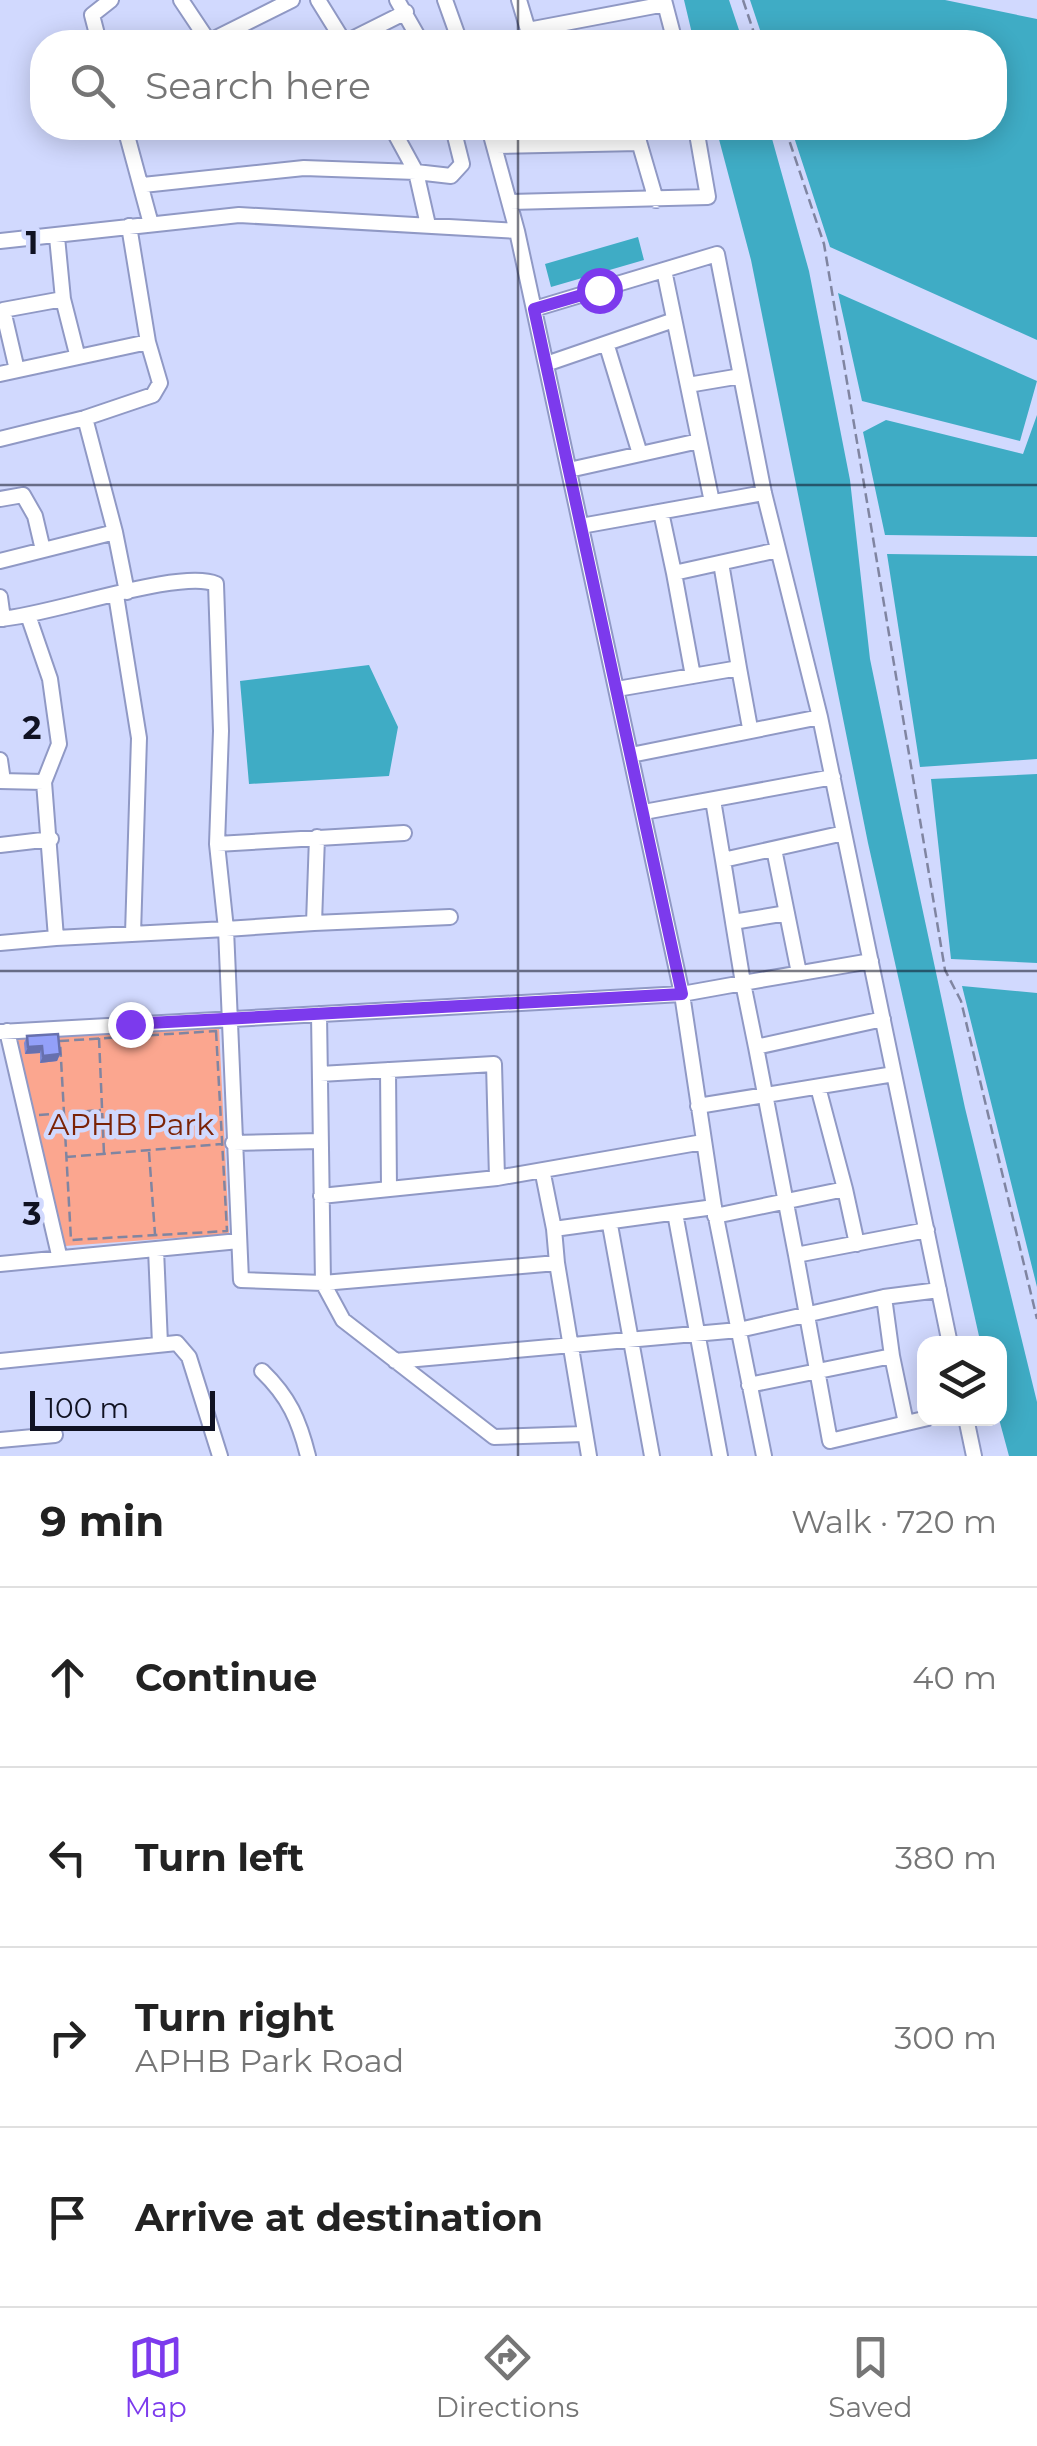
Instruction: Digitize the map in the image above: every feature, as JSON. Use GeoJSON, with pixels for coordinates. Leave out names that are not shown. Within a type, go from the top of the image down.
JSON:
{"type":"FeatureCollection","features":[{"type":"Feature","properties":{"kind":"street"},"geometry":{"type":"LineString","coordinates":[[91,8],[111,0]]}},
{"type":"Feature","properties":{"kind":"street"},"geometry":{"type":"LineString","coordinates":[[181,0],[201,30]]}},
{"type":"Feature","properties":{"kind":"street"},"geometry":{"type":"LineString","coordinates":[[233,30],[292,0]]}},
{"type":"Feature","properties":{"kind":"street"},"geometry":{"type":"LineString","coordinates":[[318,0],[337,30]]}},
{"type":"Feature","properties":{"kind":"street"},"geometry":{"type":"LineString","coordinates":[[445,0],[456,30]]}},
{"type":"Feature","properties":{"kind":"street"},"geometry":{"type":"LineString","coordinates":[[519,0],[527,30]]}},
{"type":"Feature","properties":{"kind":"street"},"geometry":{"type":"LineString","coordinates":[[553,30],[664,2],[672,30]]}},
{"type":"Feature","properties":{"kind":"street"},"geometry":{"type":"LineString","coordinates":[[364,30],[402,6],[415,30]]}},
{"type":"Feature","properties":{"kind":"street"},"geometry":{"type":"LineString","coordinates":[[129,140],[149,213]]}},
{"type":"Feature","properties":{"kind":"street"},"geometry":{"type":"LineString","coordinates":[[399,140],[416,172],[428,225]]}},
{"type":"Feature","properties":{"kind":"street"},"geometry":{"type":"LineString","coordinates":[[143,185],[304,168],[451,176],[460,171],[455,140]]}},
{"type":"Feature","properties":{"kind":"street"},"geometry":{"type":"LineString","coordinates":[[494,140],[682,994],[715,1211],[764,1456]]}},
{"type":"Feature","properties":{"kind":"street"},"geometry":{"type":"LineString","coordinates":[[496,146],[524,140]]}},
{"type":"Feature","properties":{"kind":"street"},"geometry":{"type":"LineString","coordinates":[[638,140],[656,200]]}},
{"type":"Feature","properties":{"kind":"street"},"geometry":{"type":"LineString","coordinates":[[0,241],[57,238],[129,226],[149,213],[428,225],[710,196],[698,140]]}},
{"type":"Feature","properties":{"kind":"street"},"geometry":{"type":"LineString","coordinates":[[0,439],[85,418],[158,390],[160,383],[148,342],[129,226]]}},
{"type":"Feature","properties":{"kind":"street"},"geometry":{"type":"LineString","coordinates":[[57,238],[63,299],[78,354]]}},
{"type":"Feature","properties":{"kind":"street"},"geometry":{"type":"LineString","coordinates":[[534,309],[717,254],[764,493],[833,777],[948,1336]]}},
{"type":"Feature","properties":{"kind":"street"},"geometry":{"type":"LineString","coordinates":[[664,270],[712,502]]}},
{"type":"Feature","properties":{"kind":"street"},"geometry":{"type":"LineString","coordinates":[[17,370],[3,310],[63,299]]}},
{"type":"Feature","properties":{"kind":"street"},"geometry":{"type":"LineString","coordinates":[[546,364],[674,320]]}},
{"type":"Feature","properties":{"kind":"street"},"geometry":{"type":"LineString","coordinates":[[0,374],[78,354],[148,342]]}},
{"type":"Feature","properties":{"kind":"street"},"geometry":{"type":"LineString","coordinates":[[607,346],[640,454]]}},
{"type":"Feature","properties":{"kind":"street"},"geometry":{"type":"LineString","coordinates":[[688,384],[741,376]]}},
{"type":"Feature","properties":{"kind":"street"},"geometry":{"type":"LineString","coordinates":[[85,418],[115,532],[139,738],[133,934]]}},
{"type":"Feature","properties":{"kind":"street"},"geometry":{"type":"LineString","coordinates":[[569,470],[700,441]]}},
{"type":"Feature","properties":{"kind":"street"},"geometry":{"type":"LineString","coordinates":[[582,526],[764,493]]}},
{"type":"Feature","properties":{"kind":"street"},"geometry":{"type":"LineString","coordinates":[[0,499],[23,496],[35,516],[43,550]]}},
{"type":"Feature","properties":{"kind":"street"},"geometry":{"type":"LineString","coordinates":[[661,512],[693,676]]}},
{"type":"Feature","properties":{"kind":"street"},"geometry":{"type":"LineString","coordinates":[[0,561],[115,532]]}},
{"type":"Feature","properties":{"kind":"street"},"geometry":{"type":"LineString","coordinates":[[674,573],[778,550]]}},
{"type":"Feature","properties":{"kind":"street"},"geometry":{"type":"LineString","coordinates":[[722,563],[750,728]]}},
{"type":"Feature","properties":{"kind":"street"},"geometry":{"type":"LineString","coordinates":[[0,597],[2,619],[29,618],[122,593],[194,581],[210,581],[218,590],[217,844],[226,930],[228,1144],[240,1280],[323,1282],[557,1262]]}},
{"type":"Feature","properties":{"kind":"street"},"geometry":{"type":"LineString","coordinates":[[29,618],[50,679],[59,744],[44,782],[56,938]]}},
{"type":"Feature","properties":{"kind":"street"},"geometry":{"type":"LineString","coordinates":[[617,689],[739,668]]}},
{"type":"Feature","properties":{"kind":"street"},"geometry":{"type":"LineString","coordinates":[[631,755],[750,728],[820,718]]}},
{"type":"Feature","properties":{"kind":"street"},"geometry":{"type":"LineString","coordinates":[[0,760],[2,781],[44,782]]}},
{"type":"Feature","properties":{"kind":"street"},"geometry":{"type":"LineString","coordinates":[[644,812],[833,777]]}},
{"type":"Feature","properties":{"kind":"street"},"geometry":{"type":"LineString","coordinates":[[712,800],[832,1448],[917,1421]]}},
{"type":"Feature","properties":{"kind":"street"},"geometry":{"type":"LineString","coordinates":[[217,844],[404,833]]}},
{"type":"Feature","properties":{"kind":"street"},"geometry":{"type":"LineString","coordinates":[[723,860],[844,833]]}},
{"type":"Feature","properties":{"kind":"street"},"geometry":{"type":"LineString","coordinates":[[314,923],[317,837]]}},
{"type":"Feature","properties":{"kind":"street"},"geometry":{"type":"LineString","coordinates":[[0,845],[51,839]]}},
{"type":"Feature","properties":{"kind":"street"},"geometry":{"type":"LineString","coordinates":[[774,849],[799,973]]}},
{"type":"Feature","properties":{"kind":"street"},"geometry":{"type":"LineString","coordinates":[[733,922],[787,913]]}},
{"type":"Feature","properties":{"kind":"street"},"geometry":{"type":"LineString","coordinates":[[0,943],[450,917]]}},
{"type":"Feature","properties":{"kind":"street"},"geometry":{"type":"LineString","coordinates":[[59,1255],[3,1032],[99,1032],[226,1019],[682,994],[871,962]]}},
{"type":"Feature","properties":{"kind":"street"},"geometry":{"type":"LineString","coordinates":[[318,1014],[323,1282],[342,1320],[494,1437],[584,1434]]}},
{"type":"Feature","properties":{"kind":"street"},"geometry":{"type":"LineString","coordinates":[[756,1047],[883,1019]]}},
{"type":"Feature","properties":{"kind":"street"},"geometry":{"type":"LineString","coordinates":[[320,1074],[494,1064],[497,1178]]}},
{"type":"Feature","properties":{"kind":"street"},"geometry":{"type":"LineString","coordinates":[[388,1070],[389,1189]]}},
{"type":"Feature","properties":{"kind":"street"},"geometry":{"type":"LineString","coordinates":[[698,1106],[894,1074]]}},
{"type":"Feature","properties":{"kind":"street"},"geometry":{"type":"LineString","coordinates":[[818,1087],[857,1244]]}},
{"type":"Feature","properties":{"kind":"street"},"geometry":{"type":"LineString","coordinates":[[228,1144],[320,1141]]}},
{"type":"Feature","properties":{"kind":"street"},"geometry":{"type":"LineString","coordinates":[[321,1196],[543,1174],[704,1142]]}},
{"type":"Feature","properties":{"kind":"street"},"geometry":{"type":"LineString","coordinates":[[543,1174],[589,1456]]}},
{"type":"Feature","properties":{"kind":"street"},"geometry":{"type":"LineString","coordinates":[[554,1230],[787,1202],[845,1189]]}},
{"type":"Feature","properties":{"kind":"street"},"geometry":{"type":"LineString","coordinates":[[675,1213],[720,1456]]}},
{"type":"Feature","properties":{"kind":"street"},"geometry":{"type":"LineString","coordinates":[[610,1224],[652,1456]]}},
{"type":"Feature","properties":{"kind":"street"},"geometry":{"type":"LineString","coordinates":[[796,1255],[927,1230]]}},
{"type":"Feature","properties":{"kind":"street"},"geometry":{"type":"LineString","coordinates":[[0,1264],[156,1242],[238,1241]]}},
{"type":"Feature","properties":{"kind":"street"},"geometry":{"type":"LineString","coordinates":[[156,1242],[160,1344]]}},
{"type":"Feature","properties":{"kind":"street"},"geometry":{"type":"LineString","coordinates":[[395,1361],[738,1330],[884,1297],[939,1290]]}},
{"type":"Feature","properties":{"kind":"street"},"geometry":{"type":"LineString","coordinates":[[884,1297],[906,1424]]}},
{"type":"Feature","properties":{"kind":"street"},"geometry":{"type":"LineString","coordinates":[[0,1361],[160,1344],[185,1348],[220,1456]]}},
{"type":"Feature","properties":{"kind":"street"},"geometry":{"type":"LineString","coordinates":[[750,1385],[892,1356]]}},
{"type":"Feature","properties":{"kind":"street"},"geometry":{"type":"LineString","coordinates":[[262,1370],[283,1390],[298,1415],[308,1456]]}},
{"type":"Feature","properties":{"kind":"street"},"geometry":{"type":"LineString","coordinates":[[968,1426],[974,1456]]}},
{"type":"Feature","properties":{"kind":"street"},"geometry":{"type":"LineString","coordinates":[[0,1440],[55,1436]]}},
{"type":"Feature","properties":{"kind":"path"},"geometry":{"type":"LineString","coordinates":[[743,0],[753,30]]}},
{"type":"Feature","properties":{"kind":"path"},"geometry":{"type":"LineString","coordinates":[[789,140],[824,244],[945,970],[961,1001],[1037,1319]]}},
{"type":"Feature","properties":{"kind":"path"},"geometry":{"type":"LineString","coordinates":[[216,1031],[228,1144],[227,1230],[156,1242],[71,1240],[60,1041],[99,1032],[216,1031]]}},
{"type":"Feature","properties":{"kind":"path"},"geometry":{"type":"LineString","coordinates":[[99,1032],[104,1154]]}},
{"type":"Feature","properties":{"kind":"path"},"geometry":{"type":"LineString","coordinates":[[26,1116],[102,1110]]}},
{"type":"Feature","properties":{"kind":"path"},"geometry":{"type":"LineString","coordinates":[[66,1157],[228,1144]]}},
{"type":"Feature","properties":{"kind":"path"},"geometry":{"type":"LineString","coordinates":[[150,1150],[156,1242]]}},
{"type":"Feature","properties":{"kind":"green space","name":"APHB Park"},"geometry":{"type":"Polygon","coordinates":[[[219,1027],[229,1234],[65,1246],[17,1038],[219,1027]]]}},
{"type":"Feature","properties":{"kind":"water"},"geometry":{"type":"Polygon","coordinates":[[[684,0],[729,0],[739,30],[691,30],[684,0]]]}},
{"type":"Feature","properties":{"kind":"water"},"geometry":{"type":"Polygon","coordinates":[[[750,0],[945,0],[1037,19],[1037,340],[830,247],[795,140],[1007,140],[1007,30],[760,30],[750,0]]]}},
{"type":"Feature","properties":{"kind":"water"},"geometry":{"type":"Polygon","coordinates":[[[719,140],[772,140],[809,271],[850,480],[870,659],[965,1108],[1037,1402],[1037,1456],[1009,1456],[1001,1426],[1007,1426],[1007,1336],[979,1336],[868,843],[751,260],[719,140]]]}},
{"type":"Feature","properties":{"kind":"water"},"geometry":{"type":"Polygon","coordinates":[[[638,237],[644,260],[551,287],[545,264],[638,237]]]}},
{"type":"Feature","properties":{"kind":"water"},"geometry":{"type":"Polygon","coordinates":[[[838,293],[1037,381],[1020,441],[862,401],[838,293]]]}},
{"type":"Feature","properties":{"kind":"water"},"geometry":{"type":"Polygon","coordinates":[[[1037,415],[1037,537],[885,535],[863,432],[886,420],[1023,454],[1037,415]]]}},
{"type":"Feature","properties":{"kind":"water"},"geometry":{"type":"Polygon","coordinates":[[[887,554],[1037,556],[1037,759],[920,767],[887,554]]]}},
{"type":"Feature","properties":{"kind":"water"},"geometry":{"type":"Polygon","coordinates":[[[369,665],[398,727],[389,776],[249,784],[240,681],[369,665]]]}},
{"type":"Feature","properties":{"kind":"water"},"geometry":{"type":"Polygon","coordinates":[[[1037,774],[1037,963],[951,959],[931,779],[1037,774]]]}},
{"type":"Feature","properties":{"kind":"water"},"geometry":{"type":"Polygon","coordinates":[[[962,986],[1037,993],[1037,1287],[962,986]]]}},
{"type":"Feature","properties":{"kind":"building"},"geometry":{"type":"Polygon","coordinates":[[[58,1034],[60,1054],[43,1056],[42,1046],[28,1047],[27,1036],[58,1034]]]}},
{"type":"Feature","properties":{"kind":"route"},"geometry":{"type":"LineString","coordinates":[[130,1024],[682,994],[534,309],[599,290]]}}]}
